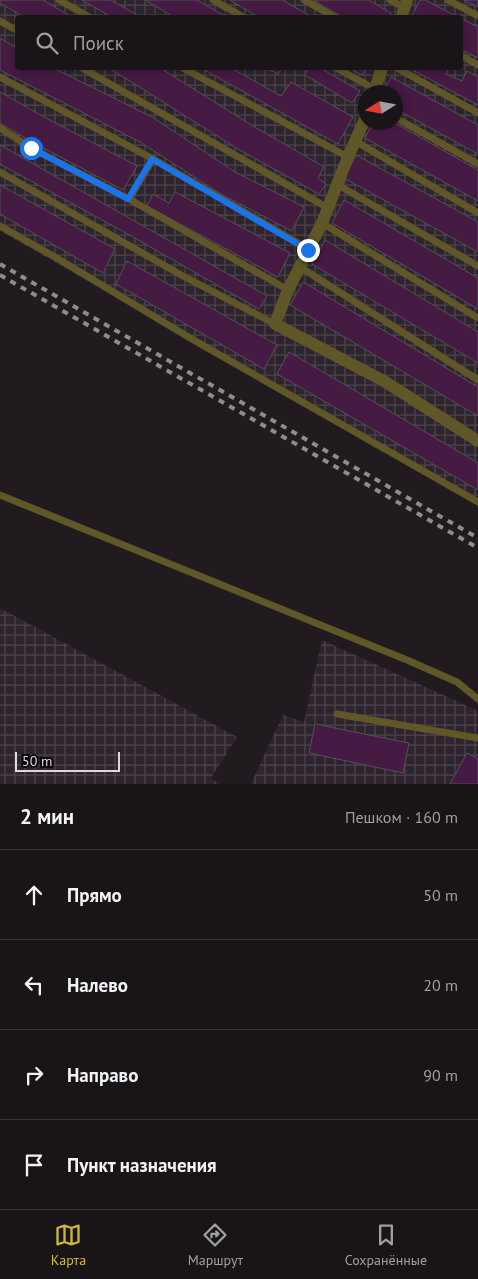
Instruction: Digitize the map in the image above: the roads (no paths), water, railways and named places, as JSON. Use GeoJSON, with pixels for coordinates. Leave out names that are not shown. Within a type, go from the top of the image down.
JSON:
{"type":"FeatureCollection","features":[{"type":"Feature","properties":{"kind":"street"},"geometry":{"type":"LineString","coordinates":[[377,85],[381,70]]}},
{"type":"Feature","properties":{"kind":"street"},"geometry":{"type":"LineString","coordinates":[[360,130],[322,223],[288,290],[275,324],[384,381],[478,441]]}},
{"type":"Feature","properties":{"kind":"lane"},"geometry":{"type":"LineString","coordinates":[[59,0],[86,15]]}},
{"type":"Feature","properties":{"kind":"lane"},"geometry":{"type":"LineString","coordinates":[[213,0],[240,15]]}},
{"type":"Feature","properties":{"kind":"lane"},"geometry":{"type":"LineString","coordinates":[[304,0],[331,15]]}},
{"type":"Feature","properties":{"kind":"lane"},"geometry":{"type":"LineString","coordinates":[[390,0],[404,8]]}},
{"type":"Feature","properties":{"kind":"lane"},"geometry":{"type":"LineString","coordinates":[[448,0],[478,16]]}},
{"type":"Feature","properties":{"kind":"lane"},"geometry":{"type":"LineString","coordinates":[[0,21],[15,29]]}},
{"type":"Feature","properties":{"kind":"lane"},"geometry":{"type":"LineString","coordinates":[[463,56],[478,64]]}},
{"type":"Feature","properties":{"kind":"lane"},"geometry":{"type":"LineString","coordinates":[[86,70],[328,208]]}},
{"type":"Feature","properties":{"kind":"lane"},"geometry":{"type":"LineString","coordinates":[[187,70],[348,157]]}},
{"type":"Feature","properties":{"kind":"lane"},"geometry":{"type":"LineString","coordinates":[[339,70],[365,85]]}},
{"type":"Feature","properties":{"kind":"lane"},"geometry":{"type":"LineString","coordinates":[[401,70],[478,113]]}},
{"type":"Feature","properties":{"kind":"lane"},"geometry":{"type":"LineString","coordinates":[[0,77],[152,159],[308,250]]}},
{"type":"Feature","properties":{"kind":"lane"},"geometry":{"type":"LineString","coordinates":[[403,122],[478,164]]}},
{"type":"Feature","properties":{"kind":"lane"},"geometry":{"type":"LineString","coordinates":[[0,128],[31,148],[128,199],[288,290]]}},
{"type":"Feature","properties":{"kind":"lane"},"geometry":{"type":"LineString","coordinates":[[355,142],[478,213]]}},
{"type":"Feature","properties":{"kind":"lane"},"geometry":{"type":"LineString","coordinates":[[128,199],[152,159]]}},
{"type":"Feature","properties":{"kind":"lane"},"geometry":{"type":"LineString","coordinates":[[0,172],[180,275],[275,324]]}},
{"type":"Feature","properties":{"kind":"lane"},"geometry":{"type":"LineString","coordinates":[[338,185],[478,266]]}},
{"type":"Feature","properties":{"kind":"lane"},"geometry":{"type":"LineString","coordinates":[[322,223],[478,318]]}},
{"type":"Feature","properties":{"kind":"lane"},"geometry":{"type":"LineString","coordinates":[[0,226],[190,338],[478,502]]}},
{"type":"Feature","properties":{"kind":"lane"},"geometry":{"type":"LineString","coordinates":[[300,267],[478,380]]}},
{"type":"Feature","properties":{"kind":"lane"},"geometry":{"type":"LineString","coordinates":[[0,496],[407,660],[457,682],[478,699]]}},
{"type":"Feature","properties":{"kind":"lane"},"geometry":{"type":"LineString","coordinates":[[337,714],[478,738]]}},
{"type":"Feature","properties":{"kind":"railway"},"geometry":{"type":"LineString","coordinates":[[0,264],[478,538]]}},
{"type":"Feature","properties":{"kind":"railway"},"geometry":{"type":"LineString","coordinates":[[0,275],[478,548]]}}]}
